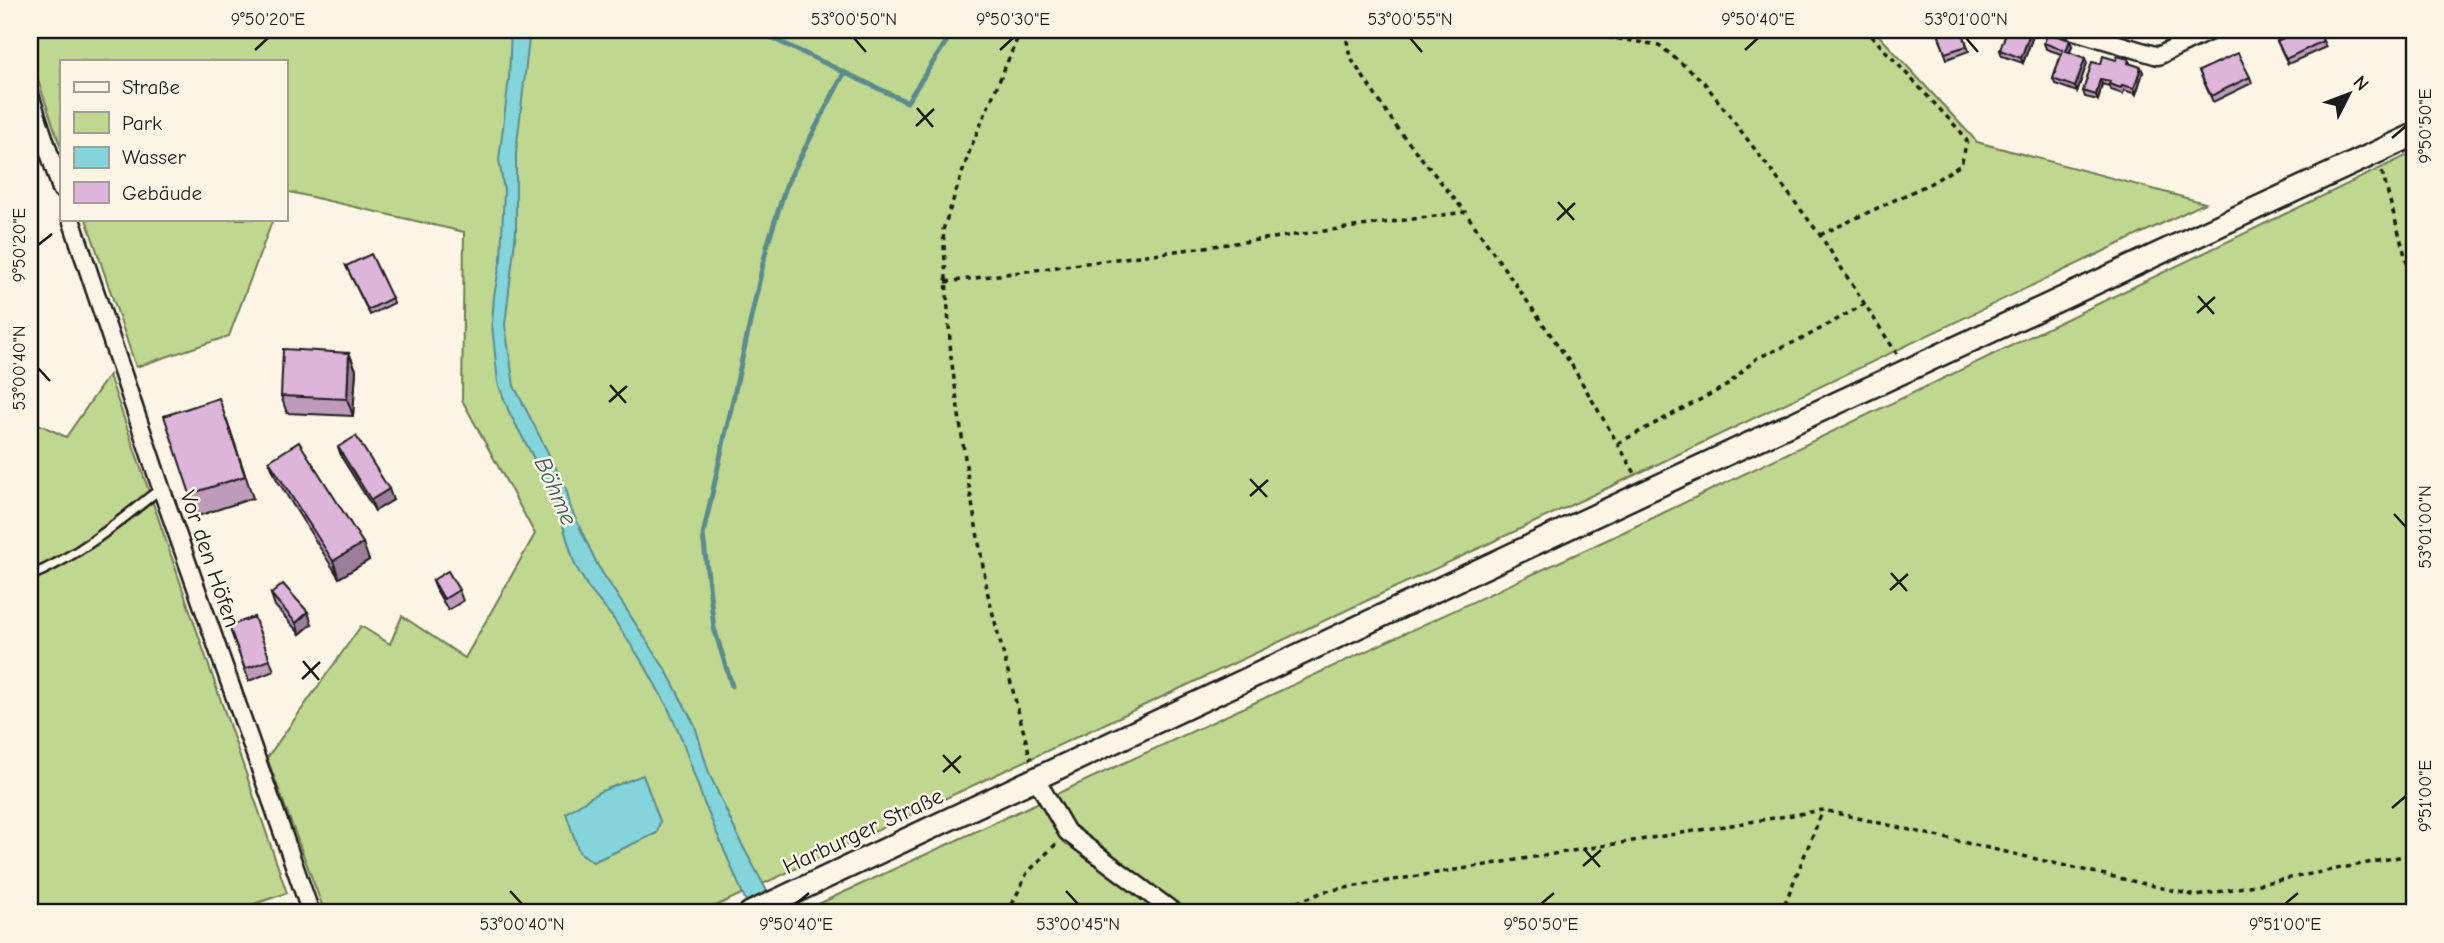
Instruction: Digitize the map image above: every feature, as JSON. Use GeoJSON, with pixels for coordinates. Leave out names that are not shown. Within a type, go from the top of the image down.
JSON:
{"type":"FeatureCollection","features":[{"type":"Feature","properties":{"kind":"main road","name":"Harburger Straße"},"geometry":{"type":"LineString","coordinates":[[750,913],[1645,492],[2414,135]]}},
{"type":"Feature","properties":{"kind":"street"},"geometry":{"type":"LineString","coordinates":[[2071,30],[2158,55],[2212,30]]}},
{"type":"Feature","properties":{"kind":"street"},"geometry":{"type":"LineString","coordinates":[[30,95],[60,186]]}},
{"type":"Feature","properties":{"kind":"street","name":"Vor den Höfen"},"geometry":{"type":"LineString","coordinates":[[71,220],[161,488],[311,913]]}},
{"type":"Feature","properties":{"kind":"street"},"geometry":{"type":"LineString","coordinates":[[1036,779],[1068,832],[1175,913]]}},
{"type":"Feature","properties":{"kind":"lane"},"geometry":{"type":"LineString","coordinates":[[30,576],[48,569],[105,533],[161,488]]}},
{"type":"Feature","properties":{"kind":"path"},"geometry":{"type":"LineString","coordinates":[[1021,30],[971,147],[943,230],[953,371],[968,481],[988,595],[1036,779]]}},
{"type":"Feature","properties":{"kind":"path"},"geometry":{"type":"LineString","coordinates":[[1345,30],[1350,57],[1397,128],[1465,212],[1572,364],[1645,492]]}},
{"type":"Feature","properties":{"kind":"path"},"geometry":{"type":"LineString","coordinates":[[1558,30],[1659,44],[1703,81],[1820,235],[1907,370]]}},
{"type":"Feature","properties":{"kind":"path"},"geometry":{"type":"LineString","coordinates":[[1820,235],[1931,183],[1961,165],[1967,141],[1866,30]]}},
{"type":"Feature","properties":{"kind":"path"},"geometry":{"type":"LineString","coordinates":[[2377,153],[2414,288]]}},
{"type":"Feature","properties":{"kind":"path"},"geometry":{"type":"LineString","coordinates":[[946,282],[1465,212]]}},
{"type":"Feature","properties":{"kind":"path"},"geometry":{"type":"LineString","coordinates":[[1619,443],[1726,386],[1757,358],[1802,339],[1865,304]]}},
{"type":"Feature","properties":{"kind":"path"},"geometry":{"type":"LineString","coordinates":[[1269,913],[1326,891],[1823,810],[2197,897],[2414,854]]}},
{"type":"Feature","properties":{"kind":"path"},"geometry":{"type":"LineString","coordinates":[[1780,913],[1823,810]]}},
{"type":"Feature","properties":{"kind":"path"},"geometry":{"type":"LineString","coordinates":[[1008,913],[1027,873],[1068,832]]}},
{"type":"Feature","properties":{"kind":"green space"},"geometry":{"type":"Polygon","coordinates":[[[30,30],[1874,30],[1977,142],[2205,203],[1616,484],[701,913],[325,913],[267,758],[361,626],[390,644],[402,616],[465,658],[535,534],[462,400],[464,232],[287,191],[287,60],[60,60],[60,145],[30,57],[30,30]]]}},
{"type":"Feature","properties":{"kind":"green space"},"geometry":{"type":"Polygon","coordinates":[[[2414,152],[2414,913],[799,913],[1613,537],[2414,152]]]}},
{"type":"Feature","properties":{"kind":"green space"},"geometry":{"type":"Polygon","coordinates":[[[86,220],[273,220],[229,336],[136,367],[86,220]]]}},
{"type":"Feature","properties":{"kind":"green space"},"geometry":{"type":"Polygon","coordinates":[[[109,375],[287,893],[227,913],[30,913],[30,420],[66,437],[109,375]]]}},
{"type":"Feature","properties":{"kind":"water","name":"Böhme"},"geometry":{"type":"Polygon","coordinates":[[[511,30],[530,30],[516,153],[516,231],[505,325],[514,386],[566,488],[571,509],[598,566],[667,672],[695,726],[709,773],[740,841],[779,913],[752,913],[704,803],[668,708],[645,666],[613,618],[589,589],[575,565],[554,496],[509,412],[498,383],[492,324],[501,258],[504,190],[499,160],[509,78],[511,30]]]}},
{"type":"Feature","properties":{"kind":"water"},"geometry":{"type":"Polygon","coordinates":[[[643,775],[660,821],[657,833],[593,862],[579,852],[566,813],[599,792],[643,775]]]}},
{"type":"Feature","properties":{"kind":"building"},"geometry":{"type":"Polygon","coordinates":[[[1937,30],[1962,30],[1967,46],[1945,53],[1937,30]]]}},
{"type":"Feature","properties":{"kind":"building"},"geometry":{"type":"Polygon","coordinates":[[[2007,30],[2031,30],[2021,58],[2000,50],[2007,30]]]}},
{"type":"Feature","properties":{"kind":"building"},"geometry":{"type":"Polygon","coordinates":[[[2295,30],[2318,30],[2323,41],[2286,59],[2277,41],[2296,32],[2295,30]]]}},
{"type":"Feature","properties":{"kind":"building"},"geometry":{"type":"Polygon","coordinates":[[[2048,33],[2070,40],[2066,51],[2085,58],[2075,87],[2053,79],[2063,50],[2044,43],[2048,33]]]}},
{"type":"Feature","properties":{"kind":"building"},"geometry":{"type":"Polygon","coordinates":[[[2238,53],[2250,77],[2211,96],[2199,71],[2238,53]]]}},
{"type":"Feature","properties":{"kind":"building"},"geometry":{"type":"Polygon","coordinates":[[[2103,56],[2116,60],[2117,56],[2129,59],[2128,63],[2141,67],[2134,88],[2122,85],[2121,88],[2109,84],[2110,81],[2100,79],[2096,95],[2083,91],[2092,62],[2101,64],[2103,56]]]}},
{"type":"Feature","properties":{"kind":"building"},"geometry":{"type":"Polygon","coordinates":[[[371,254],[392,298],[368,310],[346,266],[371,254]]]}},
{"type":"Feature","properties":{"kind":"building"},"geometry":{"type":"Polygon","coordinates":[[[283,349],[349,353],[347,399],[281,396],[283,349]]]}},
{"type":"Feature","properties":{"kind":"building"},"geometry":{"type":"Polygon","coordinates":[[[219,398],[245,476],[190,494],[164,416],[219,398]]]}},
{"type":"Feature","properties":{"kind":"building"},"geometry":{"type":"Polygon","coordinates":[[[356,436],[389,489],[371,500],[338,447],[356,436]]]}},
{"type":"Feature","properties":{"kind":"building"},"geometry":{"type":"Polygon","coordinates":[[[299,442],[363,543],[333,561],[269,461],[299,442]]]}},
{"type":"Feature","properties":{"kind":"building"},"geometry":{"type":"Polygon","coordinates":[[[448,571],[459,590],[444,599],[433,580],[448,571]]]}},
{"type":"Feature","properties":{"kind":"building"},"geometry":{"type":"Polygon","coordinates":[[[283,584],[308,612],[296,623],[271,594],[283,584]]]}},
{"type":"Feature","properties":{"kind":"building"},"geometry":{"type":"Polygon","coordinates":[[[254,617],[270,660],[245,669],[229,626],[254,617]]]}},
{"type":"Feature","properties":{"kind":"waterway"},"geometry":{"type":"LineString","coordinates":[[755,30],[907,102],[954,30]]}},
{"type":"Feature","properties":{"kind":"waterway"},"geometry":{"type":"LineString","coordinates":[[732,686],[714,628],[703,535],[767,246],[787,183],[844,73]]}}]}
